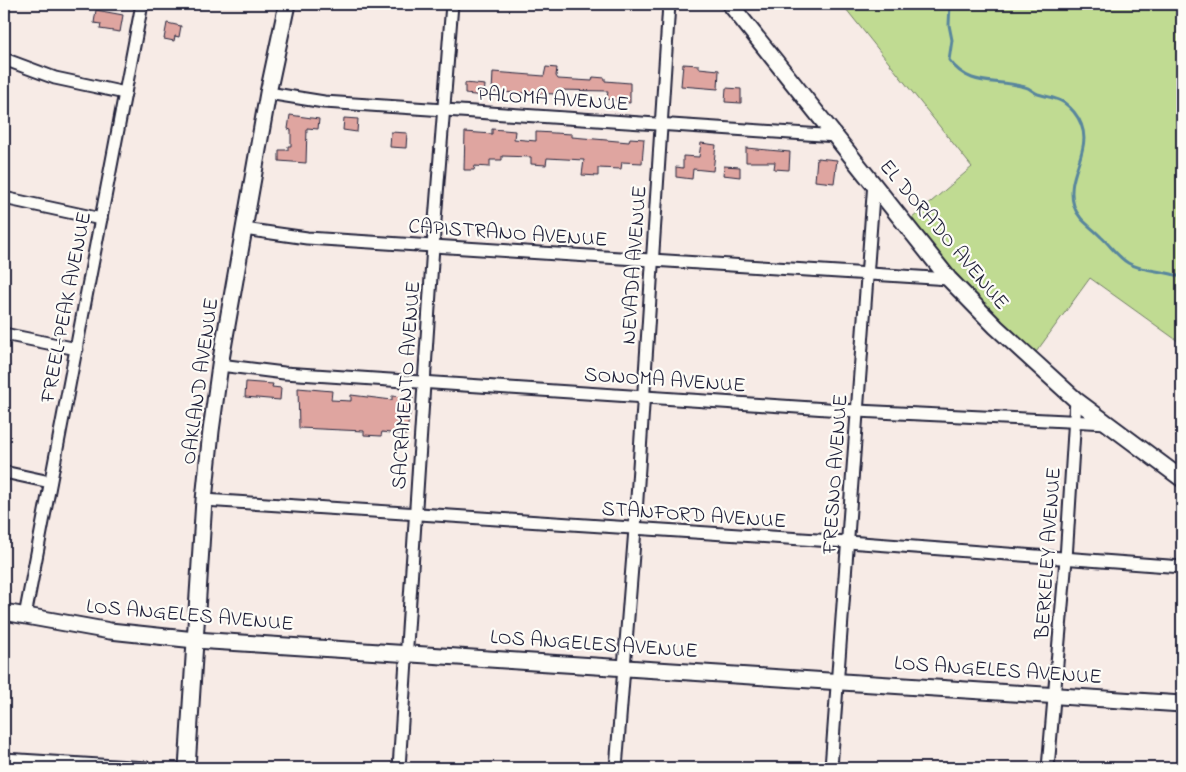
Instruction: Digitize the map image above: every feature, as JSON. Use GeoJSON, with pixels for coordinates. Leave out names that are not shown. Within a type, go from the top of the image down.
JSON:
{"type":"FeatureCollection","features":[{"type":"Feature","properties":{"kind":"street","name":"FREEL-PEAK AVENUE"},"geometry":{"type":"LineString","coordinates":[[25,616],[142,4]]}},
{"type":"Feature","properties":{"kind":"street","name":"OAKLAND AVENUE"},"geometry":{"type":"LineString","coordinates":[[187,768],[204,500],[220,365],[268,93],[287,4]]}},
{"type":"Feature","properties":{"kind":"street","name":"SACRAMENTO AVENUE"},"geometry":{"type":"LineString","coordinates":[[399,768],[433,246],[452,4]]}},
{"type":"Feature","properties":{"kind":"street","name":"NEVADA AVENUE"},"geometry":{"type":"LineString","coordinates":[[616,768],[635,529],[642,397],[669,4]]}},
{"type":"Feature","properties":{"kind":"street","name":"EL DORADO AVENUE"},"geometry":{"type":"LineString","coordinates":[[730,4],[949,278],[1032,363],[1076,400],[1182,479]]}},
{"type":"Feature","properties":{"kind":"street"},"geometry":{"type":"LineString","coordinates":[[4,59],[55,78],[125,93]]}},
{"type":"Feature","properties":{"kind":"street","name":"PALOMA AVENUE"},"geometry":{"type":"LineString","coordinates":[[268,93],[324,102],[837,136]]}},
{"type":"Feature","properties":{"kind":"street","name":"FRESNO AVENUE"},"geometry":{"type":"LineString","coordinates":[[831,768],[874,182]]}},
{"type":"Feature","properties":{"kind":"street"},"geometry":{"type":"LineString","coordinates":[[4,198],[101,219]]}},
{"type":"Feature","properties":{"kind":"street","name":"CAPISTRANO AVENUE"},"geometry":{"type":"LineString","coordinates":[[244,229],[307,238],[652,261],[949,278]]}},
{"type":"Feature","properties":{"kind":"street"},"geometry":{"type":"LineString","coordinates":[[4,334],[76,349]]}},
{"type":"Feature","properties":{"kind":"street","name":"SONOMA AVENUE"},"geometry":{"type":"LineString","coordinates":[[220,365],[284,373],[642,397],[857,411],[1108,424]]}},
{"type":"Feature","properties":{"kind":"street","name":"BERKELEY AVENUE"},"geometry":{"type":"LineString","coordinates":[[1048,768],[1056,694],[1076,400]]}},
{"type":"Feature","properties":{"kind":"street"},"geometry":{"type":"LineString","coordinates":[[4,472],[50,482]]}},
{"type":"Feature","properties":{"kind":"street","name":"STANFORD AVENUE"},"geometry":{"type":"LineString","coordinates":[[204,500],[848,542],[1182,567]]}},
{"type":"Feature","properties":{"kind":"street","name":"LOS ANGELES AVENUE"},"geometry":{"type":"LineString","coordinates":[[4,612],[110,631],[195,640],[625,666],[1182,704]]}},
{"type":"Feature","properties":{"kind":"street"},"geometry":{"type":"LineString","coordinates":[[4,759],[147,768]]}},
{"type":"Feature","properties":{"kind":"green space"},"geometry":{"type":"Polygon","coordinates":[[[842,4],[1182,4],[1182,344],[1090,278],[1031,359],[1002,332],[911,219],[972,167],[842,4]]]}},
{"type":"Feature","properties":{"kind":"building"},"geometry":{"type":"Polygon","coordinates":[[[96,10],[123,15],[120,32],[100,29],[101,24],[94,23],[96,10]]]}},
{"type":"Feature","properties":{"kind":"building"},"geometry":{"type":"Polygon","coordinates":[[[167,23],[181,26],[179,37],[175,36],[174,41],[164,39],[167,23]]]}},
{"type":"Feature","properties":{"kind":"building"},"geometry":{"type":"Polygon","coordinates":[[[683,64],[699,65],[699,68],[719,70],[718,89],[681,86],[683,64]]]}},
{"type":"Feature","properties":{"kind":"building"},"geometry":{"type":"Polygon","coordinates":[[[546,67],[557,68],[556,76],[558,79],[592,81],[593,77],[605,78],[605,81],[630,83],[630,103],[607,99],[608,91],[557,90],[557,94],[492,92],[493,72],[544,76],[546,67]]]}},
{"type":"Feature","properties":{"kind":"building"},"geometry":{"type":"Polygon","coordinates":[[[465,83],[485,85],[484,96],[465,94],[465,83]]]}},
{"type":"Feature","properties":{"kind":"building"},"geometry":{"type":"Polygon","coordinates":[[[726,88],[741,89],[741,103],[725,102],[726,88]]]}},
{"type":"Feature","properties":{"kind":"building"},"geometry":{"type":"Polygon","coordinates":[[[290,115],[319,119],[318,129],[307,128],[306,163],[279,161],[279,150],[288,150],[288,146],[291,146],[291,130],[288,129],[290,115]]]}},
{"type":"Feature","properties":{"kind":"building"},"geometry":{"type":"Polygon","coordinates":[[[344,118],[358,119],[357,132],[343,130],[344,118]]]}},
{"type":"Feature","properties":{"kind":"building"},"geometry":{"type":"Polygon","coordinates":[[[492,129],[515,131],[514,139],[536,141],[536,132],[572,134],[572,137],[629,142],[630,138],[644,139],[642,163],[622,162],[621,169],[598,168],[598,176],[582,175],[584,160],[547,158],[546,165],[531,164],[531,157],[502,156],[502,160],[490,160],[490,167],[475,166],[474,170],[464,170],[465,132],[492,134],[492,129]]]}},
{"type":"Feature","properties":{"kind":"building"},"geometry":{"type":"Polygon","coordinates":[[[391,132],[407,133],[406,148],[390,147],[391,132]]]}},
{"type":"Feature","properties":{"kind":"building"},"geometry":{"type":"Polygon","coordinates":[[[701,143],[716,145],[713,171],[693,169],[692,179],[676,177],[676,167],[683,168],[683,156],[699,157],[701,143]]]}},
{"type":"Feature","properties":{"kind":"building"},"geometry":{"type":"Polygon","coordinates":[[[746,148],[790,152],[789,170],[774,169],[775,162],[746,162],[746,148]]]}},
{"type":"Feature","properties":{"kind":"building"},"geometry":{"type":"Polygon","coordinates":[[[817,158],[837,160],[834,183],[815,181],[817,158]]]}},
{"type":"Feature","properties":{"kind":"building"},"geometry":{"type":"Polygon","coordinates":[[[724,166],[740,167],[740,177],[723,175],[724,166]]]}},
{"type":"Feature","properties":{"kind":"building"},"geometry":{"type":"Polygon","coordinates":[[[246,382],[273,384],[272,387],[281,388],[280,400],[245,397],[246,382]]]}},
{"type":"Feature","properties":{"kind":"building"},"geometry":{"type":"Polygon","coordinates":[[[298,388],[332,391],[331,400],[351,401],[351,395],[392,400],[392,396],[413,398],[406,435],[382,432],[381,436],[364,435],[364,431],[299,428],[298,388]]]}},
{"type":"Feature","properties":{"kind":"waterway"},"geometry":{"type":"LineString","coordinates":[[950,4],[949,25],[952,40],[949,60],[957,69],[975,79],[1014,84],[1027,88],[1038,94],[1061,101],[1074,112],[1081,124],[1084,136],[1072,193],[1074,206],[1082,219],[1128,263],[1182,278]]}}]}
